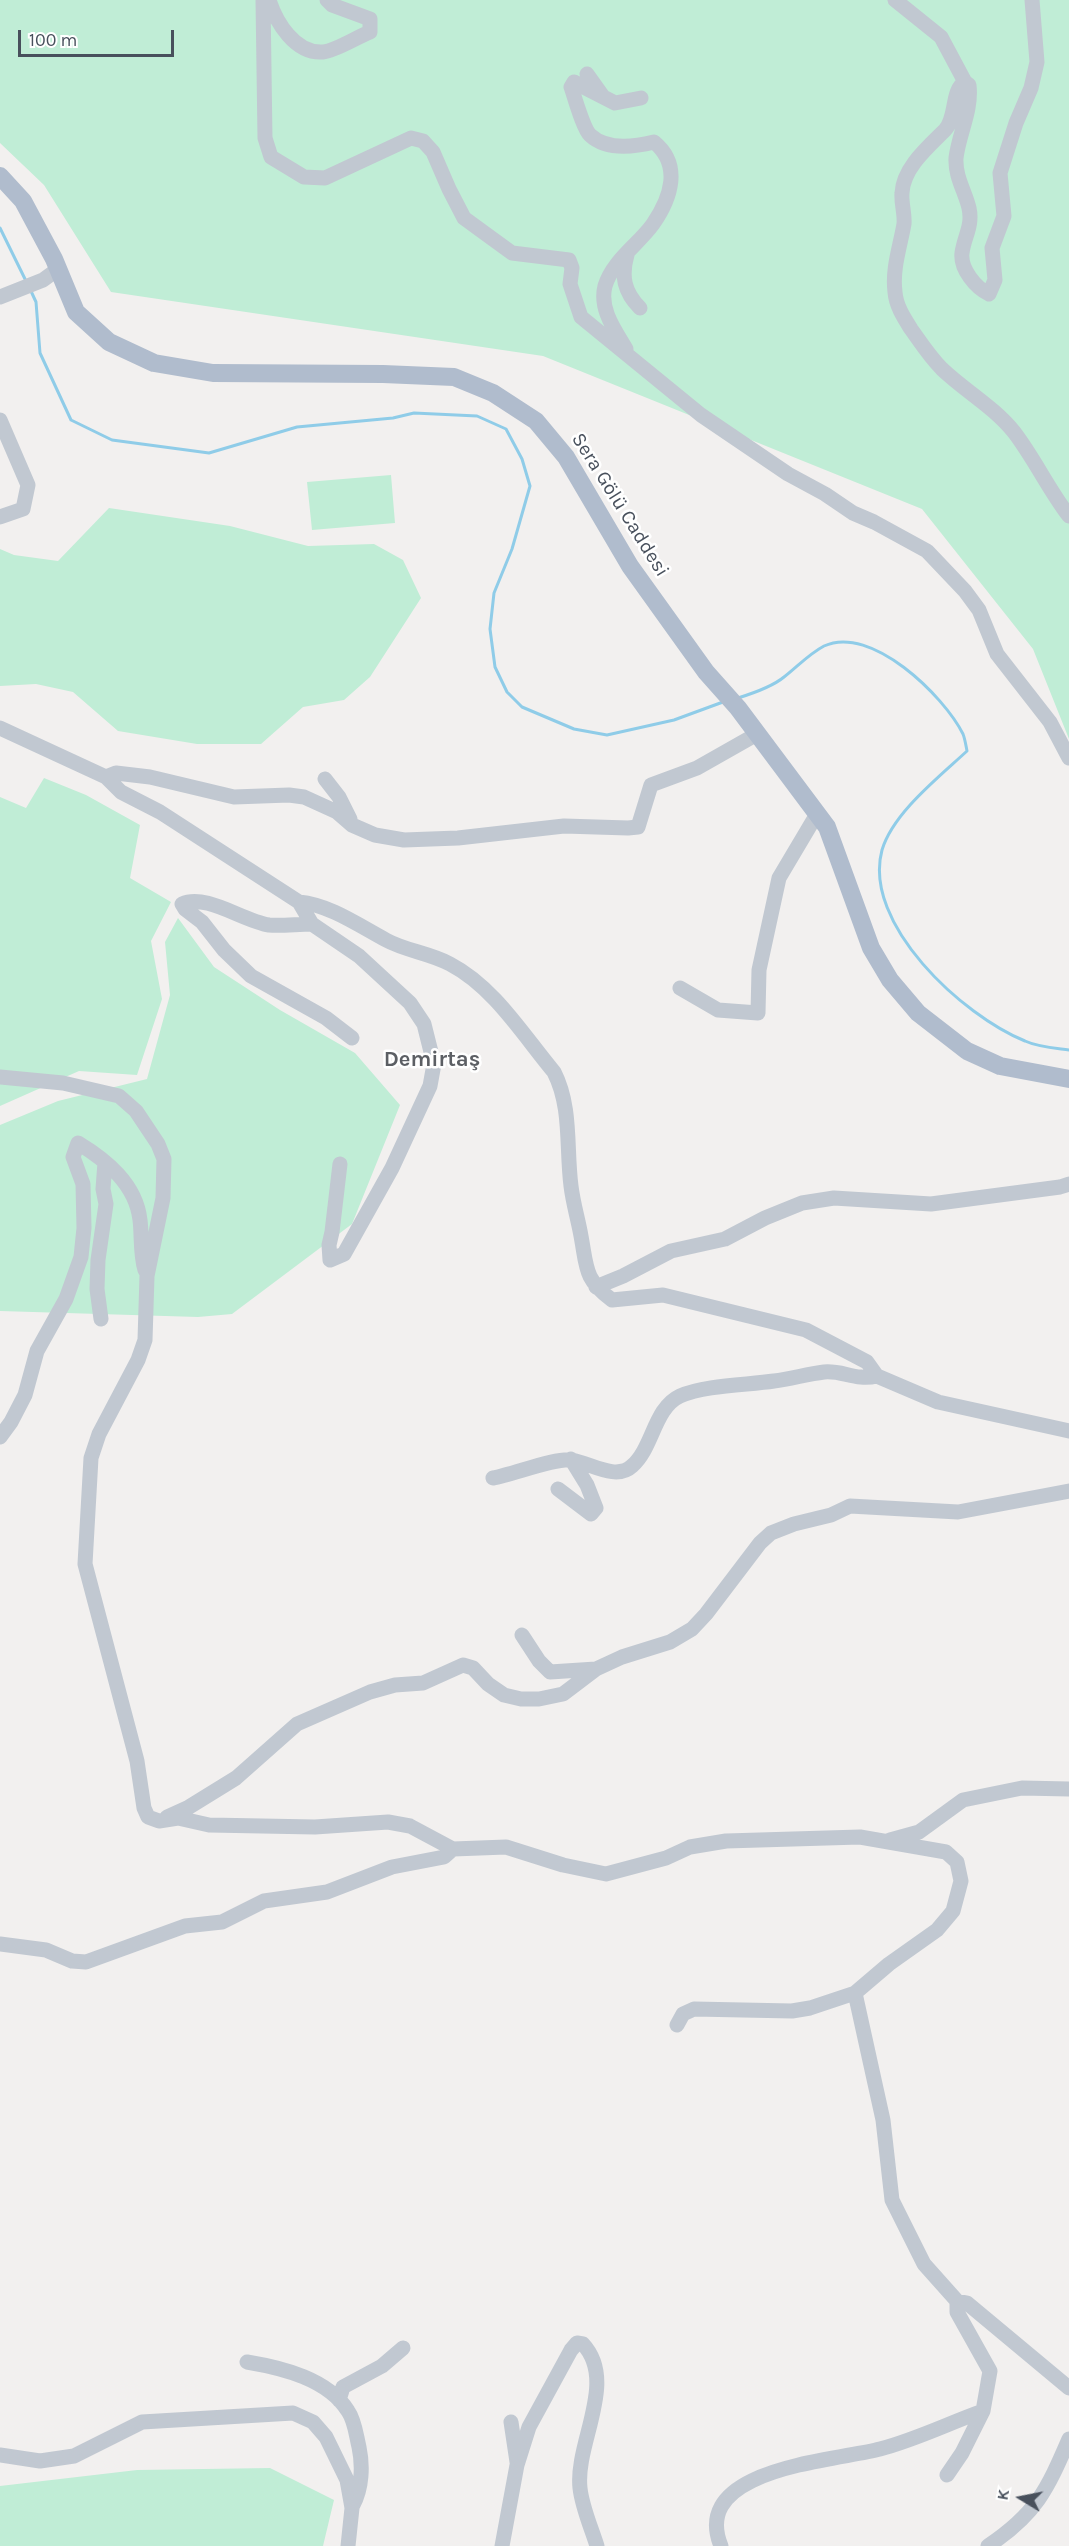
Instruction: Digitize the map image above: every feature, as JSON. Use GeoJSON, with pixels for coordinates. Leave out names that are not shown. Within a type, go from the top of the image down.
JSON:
{"type":"FeatureCollection","features":[{"type":"Feature","properties":{"kind":"main road","name":"Sera Gölü Caddesi"},"geometry":{"type":"LineString","coordinates":[[0,176],[23,201],[50,274],[76,312],[108,342],[154,363],[213,373],[383,374],[454,377],[493,393],[536,421],[566,457],[630,566],[706,672],[738,708],[827,827],[872,948],[890,980],[918,1012],[967,1051],[1000,1066],[1069,1079]]}},
{"type":"Feature","properties":{"kind":"street"},"geometry":{"type":"LineString","coordinates":[[263,0],[265,138],[271,157],[304,177],[325,178],[411,138],[423,141],[433,152],[464,218],[512,253],[569,260],[572,268],[570,284],[581,317],[701,415],[788,474],[825,494],[853,513],[927,551],[966,591],[979,610],[997,654],[1050,722],[1069,758]]}},
{"type":"Feature","properties":{"kind":"street"},"geometry":{"type":"LineString","coordinates":[[269,0],[285,32],[306,50],[324,52],[370,32],[370,19],[332,5],[327,0]]}},
{"type":"Feature","properties":{"kind":"street"},"geometry":{"type":"LineString","coordinates":[[895,0],[941,37],[965,82],[969,85],[970,96],[956,172],[969,209],[969,233],[961,255],[967,272],[978,289],[989,294],[995,280],[992,248],[1004,216],[1000,172],[1037,62],[1032,0]]}},
{"type":"Feature","properties":{"kind":"street"},"geometry":{"type":"LineString","coordinates":[[586,74],[604,97]]}},
{"type":"Feature","properties":{"kind":"street"},"geometry":{"type":"LineString","coordinates":[[965,82],[957,92],[956,108],[948,126],[922,153],[905,176],[902,192],[904,221],[895,269],[895,293],[901,314],[925,350],[942,369],[994,411],[1014,432],[1069,516]]}},
{"type":"Feature","properties":{"kind":"street"},"geometry":{"type":"LineString","coordinates":[[630,357],[605,313],[605,286],[617,262],[652,224],[665,201],[672,180],[670,163],[664,150],[654,142],[639,146],[607,146],[589,134],[571,87],[572,83],[615,103],[641,98]]}},
{"type":"Feature","properties":{"kind":"street"},"geometry":{"type":"LineString","coordinates":[[628,252],[623,269],[625,284],[630,298],[640,308]]}},
{"type":"Feature","properties":{"kind":"street"},"geometry":{"type":"LineString","coordinates":[[1,297],[50,274]]}},
{"type":"Feature","properties":{"kind":"street"},"geometry":{"type":"LineString","coordinates":[[0,420],[28,485],[23,509],[0,517]]}},
{"type":"Feature","properties":{"kind":"street"},"geometry":{"type":"LineString","coordinates":[[0,728],[106,777],[121,792],[160,812],[299,902],[312,924],[359,956],[410,1003],[424,1024],[434,1064],[430,1086],[392,1168],[344,1254],[330,1260],[329,1245],[340,1164]]}},
{"type":"Feature","properties":{"kind":"street"},"geometry":{"type":"LineString","coordinates":[[106,777],[116,773],[150,777],[234,797],[289,795],[304,797],[337,812],[352,825],[375,835],[404,840],[458,838],[564,826],[628,828],[638,826],[651,785],[697,768],[757,734]]}},
{"type":"Feature","properties":{"kind":"street"},"geometry":{"type":"LineString","coordinates":[[325,779],[343,804],[352,825]]}},
{"type":"Feature","properties":{"kind":"street"},"geometry":{"type":"LineString","coordinates":[[680,988],[718,1010],[758,1013],[759,970],[780,878],[817,814]]}},
{"type":"Feature","properties":{"kind":"street"},"geometry":{"type":"LineString","coordinates":[[312,924],[267,924],[210,904],[189,901],[182,904],[202,922],[224,950],[250,976],[326,1018],[352,1038]]}},
{"type":"Feature","properties":{"kind":"street"},"geometry":{"type":"LineString","coordinates":[[299,902],[318,904],[390,943],[448,963],[469,975],[496,1001],[554,1072],[560,1082],[566,1107],[571,1186],[587,1271],[596,1287],[612,1300],[663,1295],[806,1329],[867,1362],[877,1376],[938,1402],[1069,1431]]}},
{"type":"Feature","properties":{"kind":"street"},"geometry":{"type":"LineString","coordinates":[[0,1077],[63,1083],[110,1092],[119,1096],[136,1111],[158,1144],[164,1159],[163,1198],[147,1276],[145,1340],[138,1360],[99,1434],[91,1458],[85,1564],[137,1761],[144,1808],[148,1817],[159,1821],[178,1818],[209,1825],[315,1827],[387,1822],[410,1826],[453,1850],[506,1847],[563,1865],[606,1874],[666,1858],[690,1847],[726,1841],[860,1837],[946,1852],[957,1862],[961,1881],[953,1911],[938,1930],[889,1964],[855,1993],[810,2008],[792,2011],[694,2010],[683,2014],[677,2025]]}},
{"type":"Feature","properties":{"kind":"street"},"geometry":{"type":"LineString","coordinates":[[0,1437],[25,1395],[37,1351],[66,1299],[81,1257],[84,1228],[83,1184],[72,1157],[78,1143],[105,1162],[122,1178],[136,1203],[142,1261],[147,1276]]}},
{"type":"Feature","properties":{"kind":"street"},"geometry":{"type":"LineString","coordinates":[[101,1319],[97,1289],[98,1260],[106,1204],[103,1189],[105,1162]]}},
{"type":"Feature","properties":{"kind":"street"},"geometry":{"type":"LineString","coordinates":[[596,1287],[671,1251],[725,1239],[765,1218],[802,1203],[834,1198],[931,1204],[1069,1184]]}},
{"type":"Feature","properties":{"kind":"street"},"geometry":{"type":"LineString","coordinates":[[493,1478],[572,1459],[618,1473],[632,1467],[645,1449],[667,1406],[680,1396],[826,1372],[864,1379],[877,1376]]}},
{"type":"Feature","properties":{"kind":"street"},"geometry":{"type":"LineString","coordinates":[[558,1489],[591,1514],[596,1508],[587,1485],[572,1459]]}},
{"type":"Feature","properties":{"kind":"street"},"geometry":{"type":"LineString","coordinates":[[159,1821],[189,1807],[236,1778],[297,1724],[370,1692],[395,1685],[423,1683],[463,1665],[473,1668],[488,1684],[504,1695],[521,1699],[539,1699],[563,1694],[596,1668],[670,1642],[692,1629],[760,1543],[771,1533],[786,1527],[831,1515],[850,1506],[958,1512],[1069,1491]]}},
{"type":"Feature","properties":{"kind":"street"},"geometry":{"type":"LineString","coordinates":[[522,1635],[539,1661],[550,1672],[596,1668]]}},
{"type":"Feature","properties":{"kind":"street"},"geometry":{"type":"LineString","coordinates":[[884,1842],[919,1832],[963,1800],[1022,1788],[1069,1790]]}},
{"type":"Feature","properties":{"kind":"street"},"geometry":{"type":"LineString","coordinates":[[0,1944],[46,1950],[72,1961],[86,1962],[185,1926],[222,1922],[264,1901],[327,1892],[392,1867],[444,1857],[453,1850]]}},
{"type":"Feature","properties":{"kind":"street"},"geometry":{"type":"LineString","coordinates":[[855,1993],[883,2120],[892,2200],[924,2264],[957,2301],[967,2303],[1069,2388]]}},
{"type":"Feature","properties":{"kind":"street"},"geometry":{"type":"LineString","coordinates":[[947,2475],[962,2453],[983,2411],[990,2371],[957,2312],[957,2301]]}},
{"type":"Feature","properties":{"kind":"street"},"geometry":{"type":"LineString","coordinates":[[502,2546],[517,2465],[529,2427],[571,2350],[578,2343],[583,2344],[590,2351],[597,2377],[597,2393],[584,2450],[580,2487],[597,2546]]}},
{"type":"Feature","properties":{"kind":"street"},"geometry":{"type":"LineString","coordinates":[[339,2400],[343,2387],[382,2366],[403,2348]]}},
{"type":"Feature","properties":{"kind":"street"},"geometry":{"type":"LineString","coordinates":[[247,2362],[289,2371],[328,2391],[349,2412],[362,2468],[358,2495],[352,2508]]}},
{"type":"Feature","properties":{"kind":"street"},"geometry":{"type":"LineString","coordinates":[[721,2546],[717,2537],[716,2515],[725,2500],[745,2484],[771,2471],[881,2449],[983,2411]]}},
{"type":"Feature","properties":{"kind":"street"},"geometry":{"type":"LineString","coordinates":[[0,2456],[40,2461],[74,2456],[142,2422],[293,2413],[314,2422],[326,2437],[347,2480],[352,2508],[348,2546]]}},
{"type":"Feature","properties":{"kind":"street"},"geometry":{"type":"LineString","coordinates":[[512,2422],[517,2465]]}},
{"type":"Feature","properties":{"kind":"street"},"geometry":{"type":"LineString","coordinates":[[988,2546],[1014,2529],[1037,2505],[1050,2483],[1069,2439]]}},
{"type":"Feature","properties":{"kind":"green space"},"geometry":{"type":"Polygon","coordinates":[[[0,0],[1069,0],[1069,739],[1033,649],[922,509],[543,356],[111,292],[44,185],[0,143],[0,0]]]}},
{"type":"Feature","properties":{"kind":"green space"},"geometry":{"type":"Polygon","coordinates":[[[391,475],[395,523],[312,530],[307,482],[391,475]]]}},
{"type":"Feature","properties":{"kind":"green space"},"geometry":{"type":"Polygon","coordinates":[[[109,508],[230,526],[308,546],[374,544],[403,560],[421,598],[370,677],[344,700],[303,707],[261,744],[197,744],[118,731],[73,692],[36,684],[0,686],[0,549],[14,555],[58,561],[109,508]]]}},
{"type":"Feature","properties":{"kind":"green space"},"geometry":{"type":"Polygon","coordinates":[[[44,778],[86,795],[140,825],[130,878],[171,902],[151,941],[162,999],[137,1075],[79,1071],[0,1106],[0,797],[26,808],[44,778]]]}},
{"type":"Feature","properties":{"kind":"green space"},"geometry":{"type":"Polygon","coordinates":[[[178,918],[214,967],[280,1010],[355,1053],[400,1105],[352,1224],[232,1314],[198,1317],[0,1311],[0,1125],[58,1101],[147,1079],[170,995],[165,942],[178,918]]]}},
{"type":"Feature","properties":{"kind":"green space"},"geometry":{"type":"Polygon","coordinates":[[[270,2468],[334,2500],[323,2546],[0,2546],[0,2486],[137,2470],[270,2468]]]}},
{"type":"Feature","properties":{"kind":"waterway"},"geometry":{"type":"LineString","coordinates":[[0,228],[26,281]]}},
{"type":"Feature","properties":{"kind":"waterway"},"geometry":{"type":"LineString","coordinates":[[30,289],[36,302],[40,353],[71,420],[112,440],[209,453],[297,427],[393,418],[414,413],[477,416],[506,429],[522,459],[530,486],[512,549],[494,593],[490,629],[495,667],[507,692],[522,707],[574,729],[607,735],[674,720],[723,702]]}},
{"type":"Feature","properties":{"kind":"waterway"},"geometry":{"type":"LineString","coordinates":[[738,698],[774,684],[824,646],[843,642],[863,645],[884,654],[904,668],[940,701],[963,734],[967,751],[918,796],[888,836],[882,850],[880,878],[887,908],[902,936],[923,964],[947,989],[974,1011],[1000,1029],[1025,1041],[1069,1050]]}},
{"type":"Feature","properties":{"kind":"district","name":"Demirtaş"},"geometry":{"type":"Point","coordinates":[432,1060]}}]}
